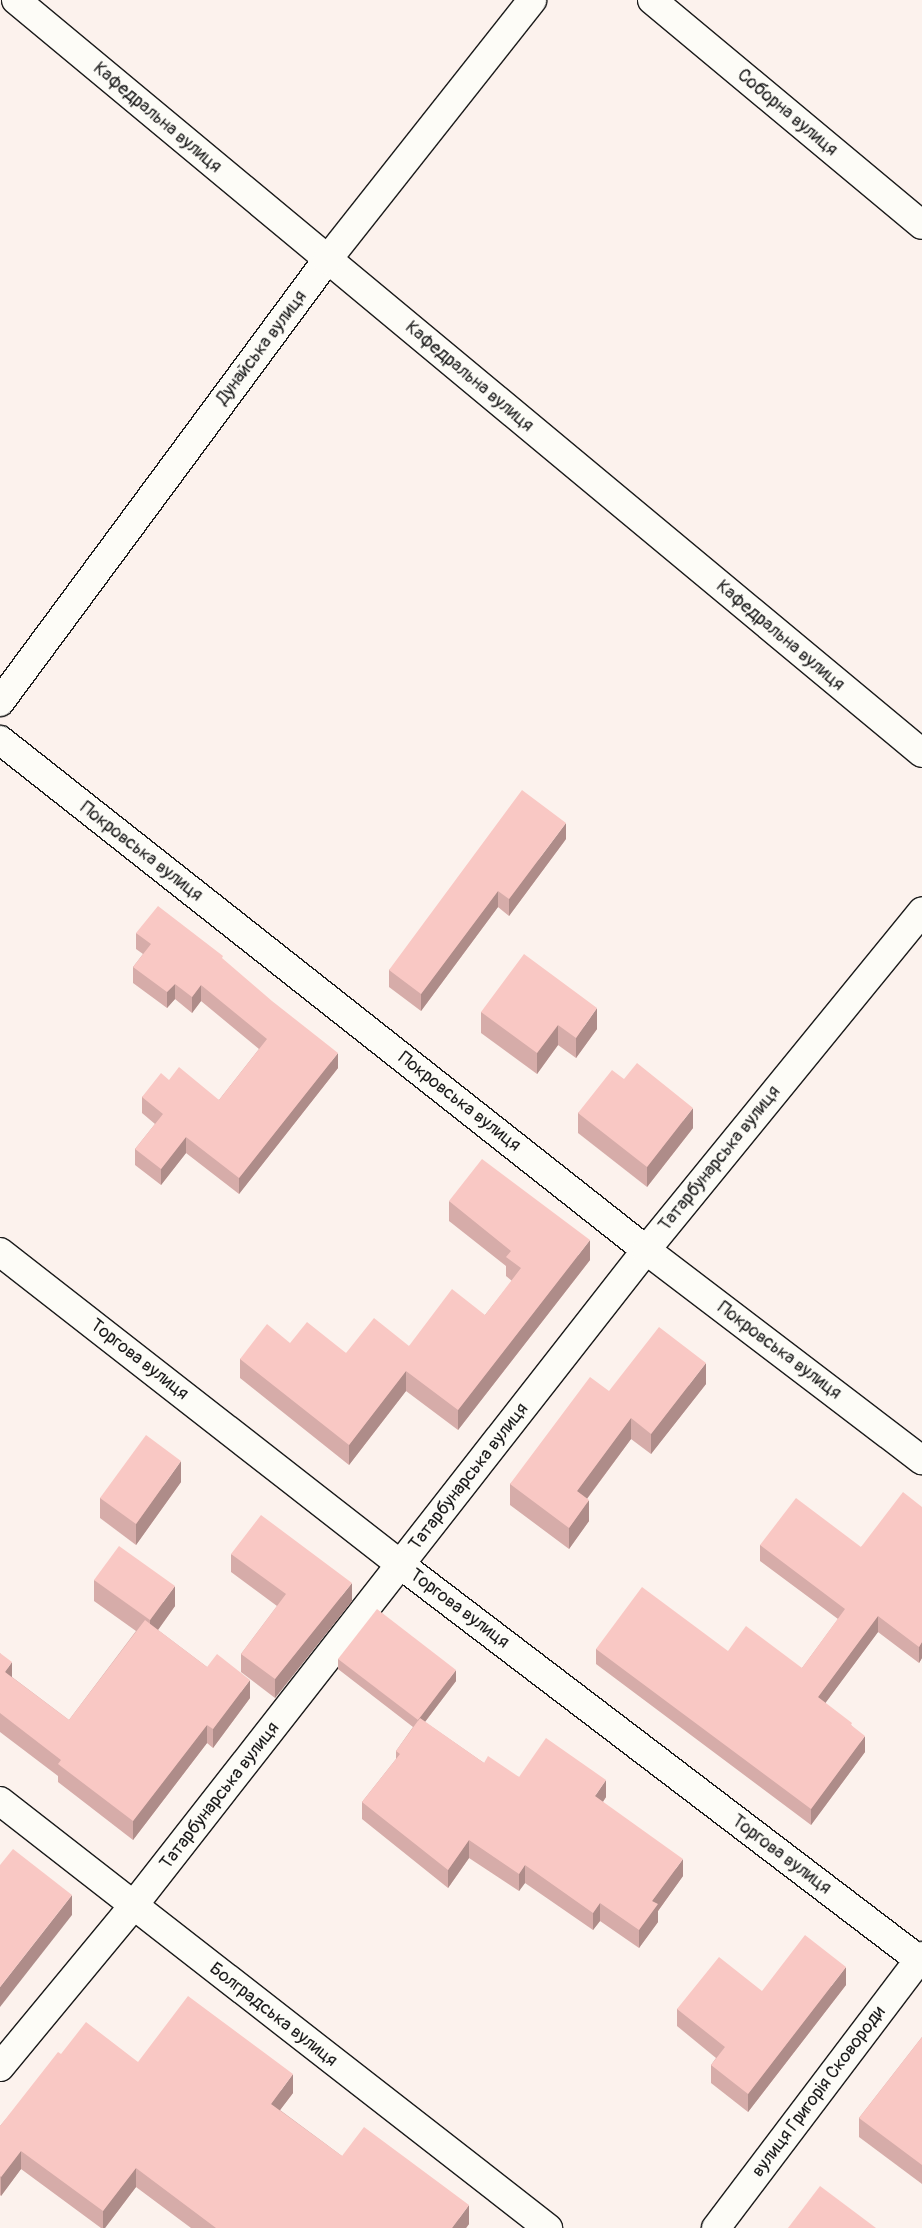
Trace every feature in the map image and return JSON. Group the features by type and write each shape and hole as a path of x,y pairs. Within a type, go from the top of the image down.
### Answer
{"street":[{"name":"Кафедральна вулиця","path":"16,0 922,753"},
{"name":"Дунайська вулиця","path":"0,702 327,260 532,0"},
{"name":"Соборна вулиця","path":"652,0 922,226"},
{"name":"Покровська вулиця","path":"0,740 646,1250 922,1460"},
{"name":"Татарбунарська вулиця","path":"0,2067 133,1906 646,1250 922,911"},
{"name":"Торгова вулиця","path":"0,1252 401,1565 921,1959"},
{"name":"Болградська вулиця","path":"0,1801 548,2228"},
{"name":"вулиця Григорія Сковороди","path":"716,2228 921,1959"}],"building":[{"path":"522,790 566,823 509,899 498,891 421,994 389,970"},
{"path":"158,906 223,956 222,958 272,1001 338,1053 239,1178 186,1137 161,1169 135,1149 163,1114 142,1097 161,1073 169,1080 179,1067 219,1100 267,1039 201,985 192,997 175,984 167,992 133,967 151,944 136,933"},
{"path":"524,954 597,1008 576,1038 558,1025 537,1053 481,1012"},
{"path":"637,1063 693,1108 647,1167 578,1113 612,1070 624,1079"},
{"path":"482,1159 590,1240 458,1410 406,1371 349,1445 240,1359 267,1324 290,1343 307,1322 346,1353 374,1318 409,1346 452,1289 485,1315 521,1268 506,1257 511,1251 449,1201"},
{"path":"659,1327 706,1363 651,1434 631,1418 577,1491 589,1500 569,1528 510,1484 590,1377 609,1391"},
{"path":"146,1435 181,1461 136,1524 100,1498"},
{"path":"903,1492 922,1507 922,1642 919,1647 878,1616 818,1697 852,1723 851,1725 865,1736 811,1809 596,1649 642,1587 728,1651 746,1626 802,1668 845,1609 760,1545 796,1498 861,1547"},
{"path":"261,1515 352,1583 275,1679 241,1654 286,1594 231,1554"},
{"path":"119,1546 175,1586 150,1620 94,1580"},
{"path":"377,1609 456,1670 418,1720 338,1659"},
{"path":"145,1620 207,1667 217,1654 250,1680 213,1729 207,1725 133,1821 58,1764 61,1760 0,1713 0,1653 12,1662 5,1672 69,1720"},
{"path":"420,1718 484,1763 488,1756 519,1777 546,1738 606,1780 595,1796 683,1859 652,1901 658,1904 639,1930 600,1903 593,1913 525,1865 519,1874 469,1840 448,1870 362,1802 400,1754 396,1751"},
{"path":"13,1849 72,1895 0,1987 0,1865"},
{"path":"805,1935 846,1967 748,2094 711,2065 725,2047 677,2009 719,1957 762,1991"},
{"path":"188,1996 293,2074 271,2104 342,2156 364,2127 469,2205 452,2228 216,2228 136,2168 103,2211 21,2151 0,2176 0,2126 58,2052 61,2054 86,2022 138,2062"},
{"path":"922,2037 922,2165 859,2118"},
{"path":"820,2186 876,2228 788,2228"}]}
